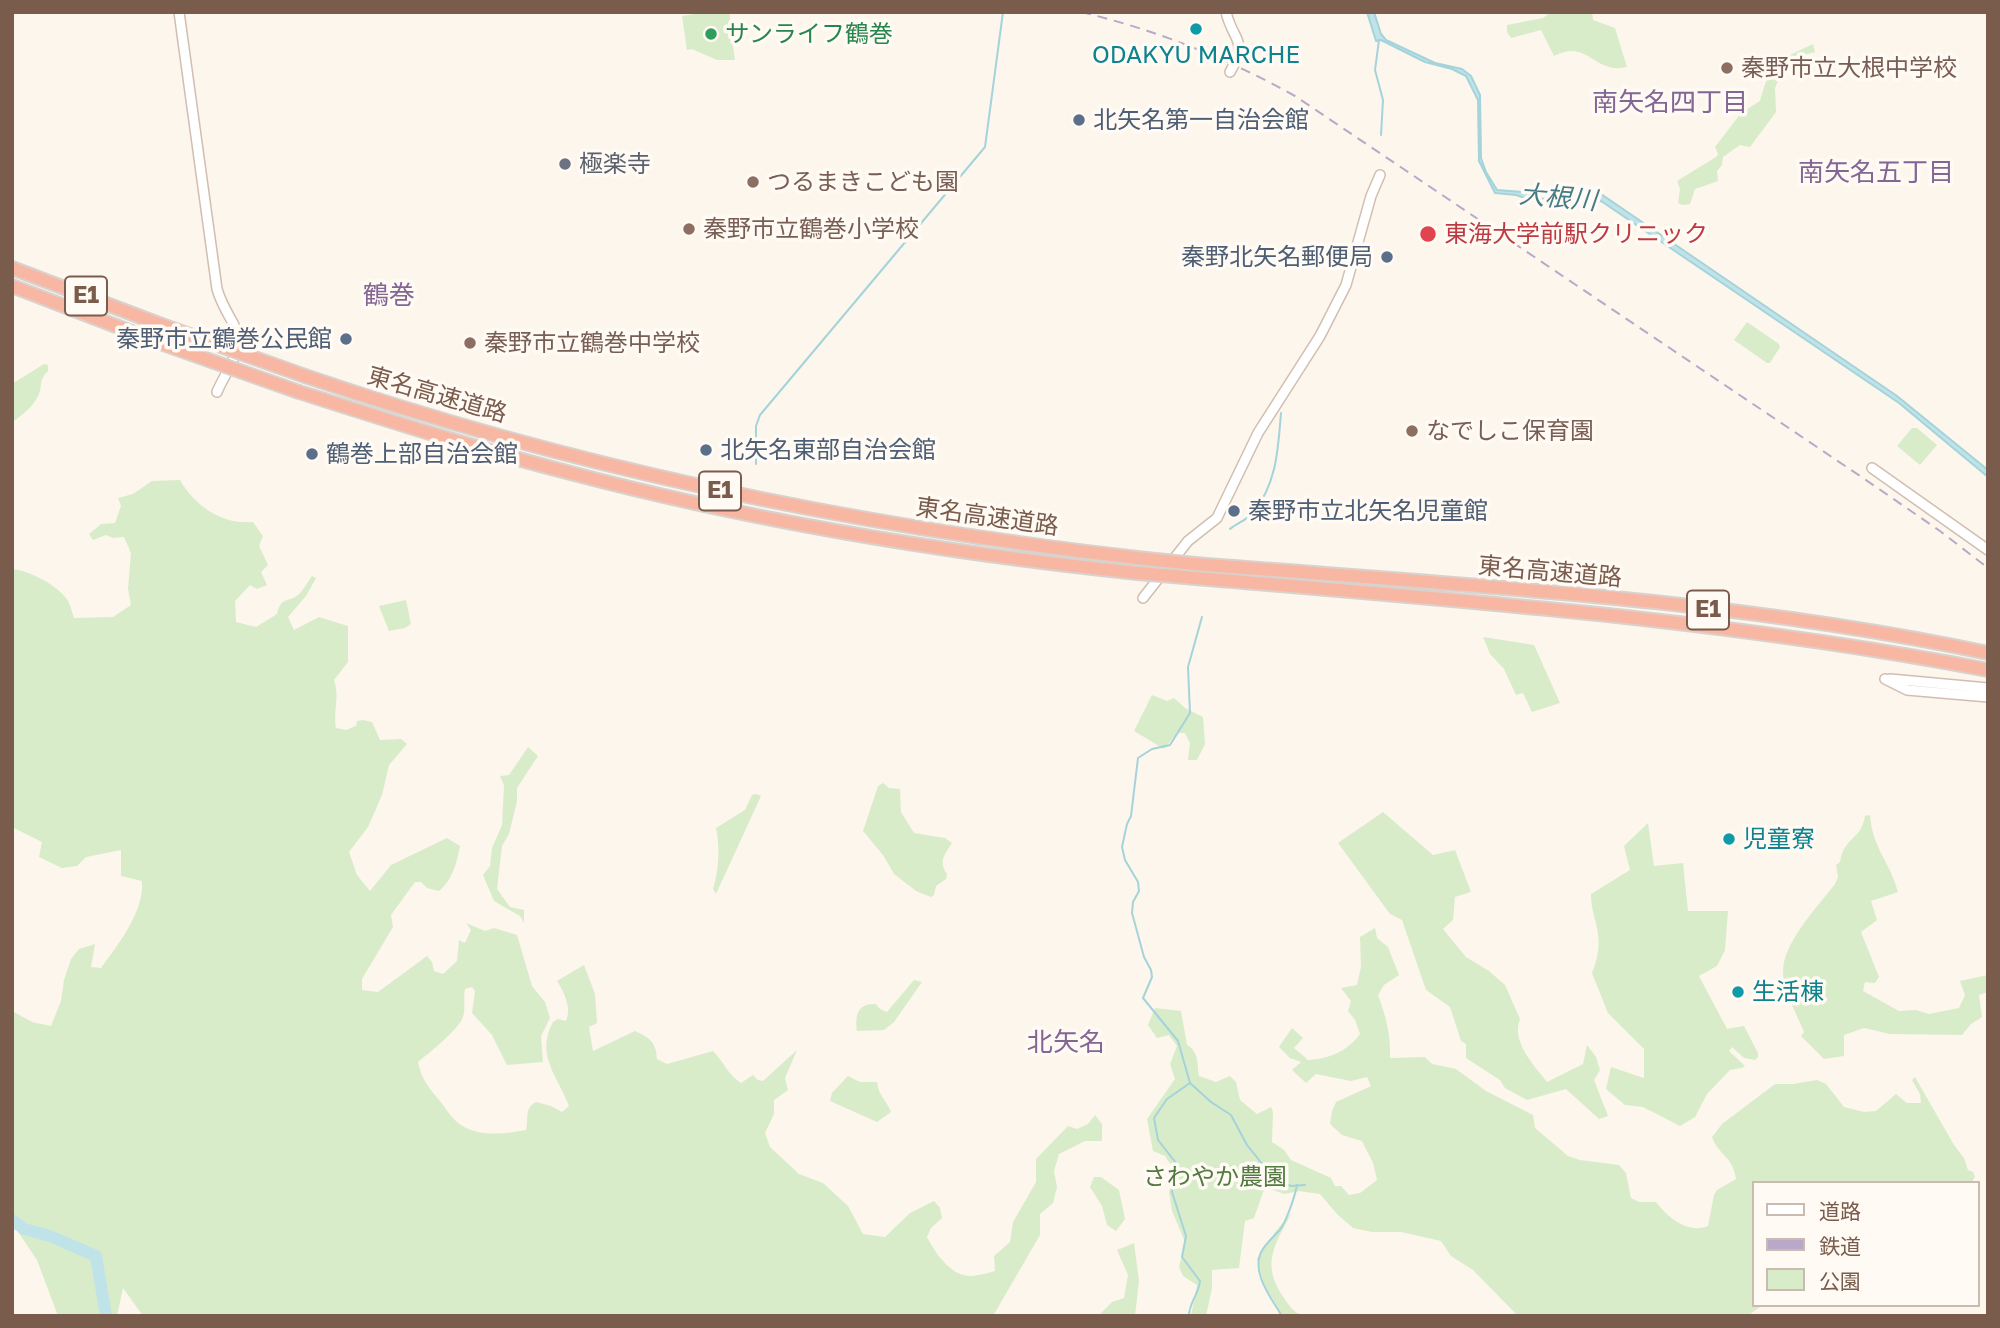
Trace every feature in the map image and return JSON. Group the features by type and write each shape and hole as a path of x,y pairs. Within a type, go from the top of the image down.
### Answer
{"highway":[{"name":"東名高速道路","path":"12,268 305,376 461,425 685,483 833,514 964,536 1146,559 1610,598 1762,616 1988,653"},
{"name":"東名高速道路","path":"12,286 299,392 517,458 670,497 879,537 1031,561 1138,573 1433,598 1757,632 1988,670"}],"street":[{"path":"179,12 217,289 239,338 238,349 217,392"},
{"path":"1226,12 1240,49 1230,72"},
{"path":"1143,597 1188,541 1217,518 1258,433 1320,336 1346,285 1371,196 1380,175"},
{"path":"1872,468 1988,550"},
{"path":"1988,688 1885,679 1907,690 1988,697"}],"green space":[{"path":"730,12 735,60 717,60 692,49 687,50 682,16"},
{"path":"1551,12 1592,12 1593,20 1615,28 1627,67 1606,66 1575,51 1554,56 1541,30 1511,38 1507,32 1507,25 1543,18"},
{"path":"1813,44 1815,52 1795,57 1783,69 1775,88 1776,112 1750,147 1740,145 1723,157 1722,165 1717,171 1718,181 1695,189 1690,204 1678,203 1680,189 1677,181 1716,157 1718,154 1715,147 1741,113 1760,101 1768,78 1777,64"},
{"path":"1747,322 1779,344 1780,347 1770,363 1734,340"},
{"path":"44,364 48,365 48,371 37,398 29,409 12,423 12,381 15,382"},
{"path":"1912,428 1917,428 1937,445 1920,465 1897,446"},
{"path":"180,480 193,498 210,512 231,520 253,522 263,536 259,546 268,565 261,572 267,585 257,589 250,585 235,601 236,622 256,627 277,614 283,602 298,595 312,576 316,578 306,596 288,617 294,630 319,617 348,626 348,662 334,680 336,728 346,730 356,726 357,721 372,722 380,740 401,739 407,744 389,765 382,795 368,827 349,852 357,875 370,891 391,865 447,838 460,846 453,871 444,887 439,891 427,888 421,882 415,882 391,915 393,927 362,979 362,990 378,992 427,956 434,971 443,974 457,961 459,940 465,943 471,930 466,923 485,931 494,928 517,935 532,986 545,1002 550,1018 541,1036 543,1062 507,1065 492,1035 472,1013 475,991 472,987 465,989 461,1022 418,1062 426,1082 454,1120 472,1131 509,1133 526,1130 528,1110 536,1102 562,1112 569,1106 550,1066 546,1045 553,1022 558,1019 566,1021 568,1016 566,1000 557,981 584,965 595,994 597,1023 589,1027 593,1051 635,1031 651,1041 657,1059 667,1064 713,1051 741,1083 753,1075 763,1081 797,1050 785,1078 788,1090 774,1100 774,1114 765,1133 770,1147 799,1174 823,1183 848,1206 863,1234 885,1237 910,1213 934,1201 940,1208 942,1218 931,1228 927,1237 951,1269 965,1276 973,1276 995,1271 994,1256 1010,1242 1013,1222 1036,1182 1036,1159 1068,1126 1077,1129 1088,1124 1095,1115 1102,1124 1102,1141 1085,1141 1059,1154 1054,1171 1057,1187 1053,1203 1040,1214 1040,1235 993,1316 143,1316 123,1288 117,1316 58,1316 37,1260 12,1223 12,1011 32,1022 51,1026 61,1001 71,959 79,949 95,944 91,967 101,968 135,915 142,892 142,881 121,876 121,850 86,857 77,866 62,868 39,857 42,842 12,827 12,569 51,584 69,603 74,618 113,617 131,605 128,589 131,553 124,537 113,538 106,535 93,540 89,534 101,524 115,523 121,506 118,498 133,494 152,481"},
{"path":"406,600 411,624 389,631 379,606"},
{"path":"1483,637 1534,645 1560,703 1532,712 1523,693 1516,695 1504,669 1490,654"},
{"path":"1152,695 1167,701 1174,698 1185,708 1203,717 1205,744 1197,760 1188,760 1190,743 1185,733 1177,733 1164,749 1134,731"},
{"path":"528,747 538,756 517,788 517,801 509,834 502,846 497,889 510,907 524,910 524,923 520,916 494,901 483,875 490,866 492,848 502,825 504,785 500,776 509,775"},
{"path":"883,783 889,788 900,789 901,812 914,833 945,838 952,843 943,861 946,879 936,886 931,897 916,891 894,874 883,855 863,831 878,786"},
{"path":"752,795 761,796 716,894 713,889 718,858 716,828 745,810"},
{"path":"1383,812 1433,855 1455,850 1471,892 1455,897 1453,920 1443,929 1466,957 1505,985 1520,1019 1518,1028 1521,1045 1547,1082 1583,1064 1587,1045 1596,1057 1600,1070 1594,1080 1608,1116 1599,1119 1566,1089 1527,1100 1505,1088 1500,1080 1466,1058 1466,1044 1461,1041 1450,1007 1426,990 1402,920 1390,914 1338,843"},
{"path":"1870,815 1874,836 1898,892 1871,901 1877,920 1861,932 1879,977 1875,983 1865,982 1863,991 1899,1011 1916,1010 1929,1014 1959,1008 1965,995 1960,981 1988,975 1988,992 1979,995 1982,1017 1971,1024 1962,1035 1890,1034 1864,1028 1844,1035 1844,1056 1824,1059 1801,1036 1804,1032 1785,986 1785,960 1795,937 1835,884 1838,877 1836,865 1840,862 1845,847 1860,830 1865,816"},
{"path":"1648,823 1654,866 1683,863 1688,911 1728,911 1725,950 1717,966 1699,976 1727,1029 1744,1026 1758,1053 1755,1060 1744,1058 1732,1047 1729,1051 1745,1066 1730,1070 1707,1094 1695,1117 1680,1126 1643,1107 1625,1105 1606,1089 1611,1067 1644,1078 1644,1049 1608,1013 1592,973 1599,944 1591,894 1630,870 1624,846"},
{"name":"さわやか農園","path":"1375,928 1377,938 1388,947 1399,975 1384,985 1378,995 1387,1026 1390,1058 1425,1057 1432,1064 1456,1069 1486,1091 1533,1115 1535,1128 1568,1156 1619,1165 1626,1173 1631,1198 1639,1202 1656,1202 1672,1219 1686,1226 1708,1226 1714,1195 1717,1190 1736,1179 1732,1165 1712,1137 1722,1124 1775,1084 1817,1080 1826,1084 1844,1107 1864,1112 1876,1111 1896,1094 1907,1103 1921,1103 1920,1094 1912,1080 1915,1077 1964,1158 1968,1170 1973,1172 1975,1177 1972,1181 1752,1181 1752,1307 1760,1307 1747,1316 1518,1316 1473,1270 1451,1256 1441,1241 1401,1232 1372,1232 1353,1228 1320,1194 1299,1191 1284,1194 1265,1187 1254,1218 1245,1221 1239,1268 1212,1270 1212,1288 1206,1316 1191,1316 1197,1285 1183,1276 1179,1267 1185,1242 1172,1211 1169,1192 1174,1170 1165,1156 1153,1151 1147,1119 1175,1079 1170,1064 1177,1046 1169,1035 1157,1038 1148,1025 1155,1008 1181,1011 1187,1045 1196,1054 1199,1076 1216,1082 1230,1076 1236,1082 1240,1100 1257,1114 1271,1107 1272,1142 1284,1150 1291,1160 1331,1178 1335,1186 1341,1186 1349,1195 1360,1193 1377,1180 1373,1163 1362,1141 1342,1135 1330,1124 1336,1102 1371,1086 1367,1077 1351,1081 1316,1074 1306,1083 1292,1070 1301,1062 1290,1058 1279,1047 1292,1028 1303,1038 1294,1048 1308,1060 1316,1059 1331,1056 1344,1049 1360,1034 1348,1011 1351,1001 1341,988 1357,985 1361,967 1360,937"},
{"path":"914,980 922,982 894,1022 884,1030 857,1031 856,1020 861,1008 876,1004 887,1012"},
{"path":"848,1076 860,1082 877,1082 891,1112 877,1122 830,1101 832,1093"},
{"path":"1094,1177 1101,1177 1119,1190 1125,1219 1116,1231 1107,1225 1102,1206 1090,1187"},
{"path":"1292,1212 1276,1244 1273,1274 1277,1286 1292,1309 1304,1316 1279,1316 1277,1306 1265,1287 1257,1259"},
{"path":"1134,1243 1139,1281 1135,1316 1098,1316 1112,1302 1124,1298 1128,1275 1117,1250"}],"water":[{"name":"大根川","path":"1367,12 1374,12 1381,34 1386,40 1435,63 1462,69 1471,76 1480,95 1481,158 1497,190 1523,192 1535,198 1546,199 1601,194 1897,396 1988,470 1988,477 1899,403 1601,201 1540,203 1516,195 1495,193 1479,161 1478,100 1466,76 1452,69 1425,62 1381,40 1376,41"}],"waterway":[{"path":"756,464 756,426 760,415 985,147 1003,12"},
{"path":"1379,40 1375,70 1383,100 1381,135"},
{"path":"1230,529 1253,513 1267,490 1275,465 1281,413"},
{"path":"1189,1316 1200,1281 1182,1257 1186,1236 1172,1192 1176,1163 1158,1140 1154,1118 1167,1099 1190,1083 1178,1041 1143,998 1152,977 1132,913 1133,902 1139,891 1138,882 1125,860 1122,847 1131,816 1138,758 1152,749 1170,745 1190,713 1188,667 1202,617"},
{"path":"1190,1083 1231,1115 1247,1145 1275,1180 1291,1186 1305,1185"},
{"path":"1282,1316 1265,1288 1258,1263 1261,1252 1284,1222 1297,1185"},
{"path":"12,1220 24,1229 50,1236 96,1256 106,1316"}],"railway":[{"path":"1081,12 1137,27 1191,46 1295,96 1863,478 1988,568"}],"place":[{"name":"ODAKYU MARCHE","path":"1196,29"},
{"name":"サンライフ鶴巻","path":"711,34"},
{"name":"秦野市立大根中学校","path":"1727,68"},
{"name":"北矢名第一自治会館","path":"1079,120"},
{"name":"極楽寺","path":"565,164"},
{"name":"つるまきこども園","path":"753,182"},
{"name":"秦野市立鶴巻小学校","path":"689,229"},
{"name":"東海大学前駅クリニック","path":"1428,234"},
{"name":"秦野北矢名郵便局","path":"1387,257"},
{"name":"秦野市立鶴巻公民館","path":"346,339"},
{"name":"秦野市立鶴巻中学校","path":"470,343"},
{"name":"なでしこ保育園","path":"1412,431"},
{"name":"北矢名東部自治会館","path":"706,450"},
{"name":"鶴巻上部自治会館","path":"312,454"},
{"name":"秦野市立北矢名児童館","path":"1234,511"},
{"name":"児童寮","path":"1729,839"},
{"name":"生活棟","path":"1738,992"}],"district":[{"name":"南矢名四丁目","path":"1670,103"},
{"name":"南矢名五丁目","path":"1876,173"},
{"name":"鶴巻","path":"389,296"},
{"name":"北矢名","path":"1066,1043"}]}
